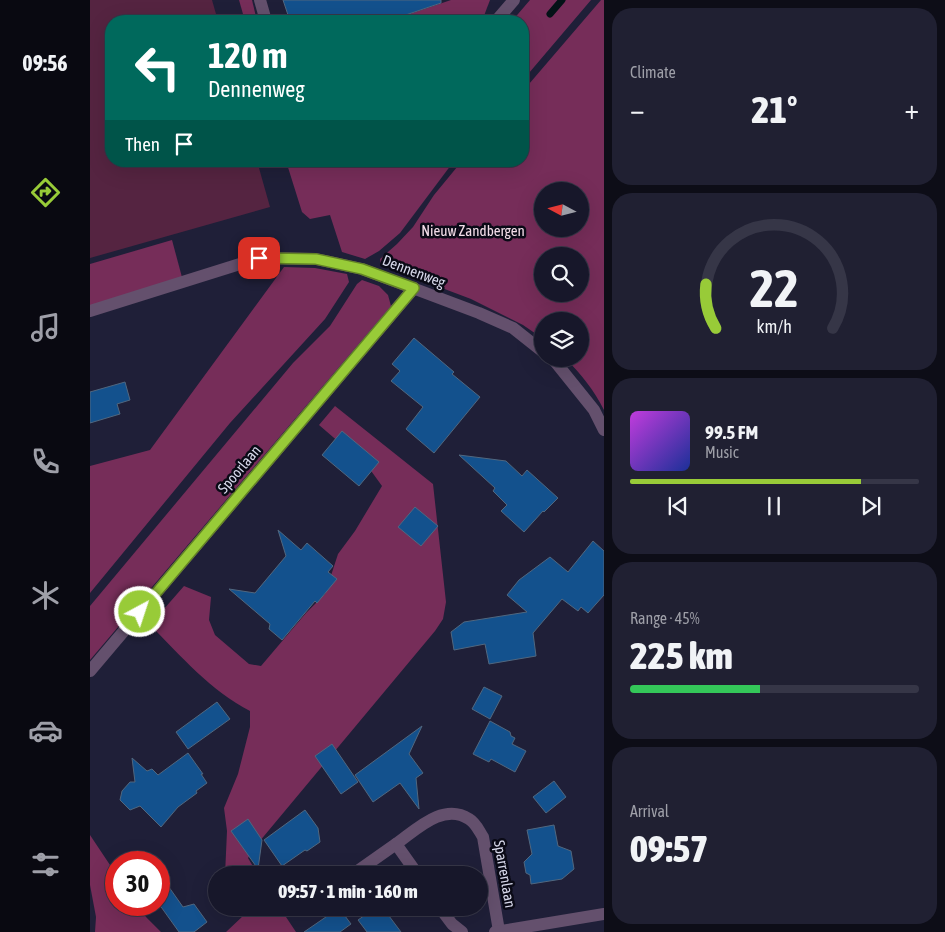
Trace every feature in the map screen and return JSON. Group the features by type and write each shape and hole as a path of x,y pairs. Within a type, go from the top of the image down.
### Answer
{"street":[{"path":"260,0 264,15"},
{"path":"501,15 514,0"},
{"name":"Dennenweg","path":"90,311 259,258 316,259 362,269 479,313 512,328 534,345"},
{"name":"Spoorlaan","path":"90,671 414,288"},
{"path":"559,367 594,410 604,430"},
{"name":"Sparrenlaan","path":"365,866 432,818 450,814 460,815 469,819 476,825 483,837 499,932"},
{"path":"396,844 412,866"},
{"name":"Sparrenlaan","path":"495,932 604,914"},
{"path":"446,916 462,932"}],"shaded area":[{"path":"90,0 212,0 216,15 105,15 105,167 259,167 270,207 90,258"}],"green space":[{"path":"239,0 252,0 256,15 243,15"},
{"path":"451,0 490,0 484,15 407,15"},
{"path":"530,0 591,0 529,73 529,15 517,15"},
{"name":"Nieuw Zandbergen","path":"601,0 604,0 604,410 587,383 574,367 589,367 589,312 534,312 534,333 471,299 381,265 380,259 413,227 434,195 457,167 529,167 529,84"},
{"path":"288,167 450,167 400,233 379,251 365,259 342,252 330,215 310,219 302,212"},
{"path":"172,240 183,281 90,308 90,264"},
{"path":"284,267 315,268 347,274 349,282 325,319 230,423 90,593 90,466 150,450"},
{"path":"362,280 379,286 388,295 391,306 90,660 90,606 293,363 330,326 357,284"},
{"path":"335,406 433,484 446,602 443,619 254,848 248,858 253,866 225,866 227,831 224,808 238,774 250,727 250,711 209,683 150,625 184,586 211,597 209,620 215,635 249,664 261,666 306,613 325,594 338,554 355,531 382,486 369,468 319,425"},
{"path":"90,835 105,858 105,916 145,916 161,932 95,932 96,917 90,885"},
{"path":"243,916 285,916 296,932 226,932"}],"building":[{"path":"283,0 441,0 441,3 406,15 288,15"},
{"path":"414,338 454,372 452,374 480,397 434,453 406,429 423,407 391,381 400,371 392,364"},
{"path":"125,382 130,400 117,404 120,414 90,423 90,392"},
{"path":"342,431 379,462 359,486 322,455"},
{"path":"459,455 506,461 522,476 527,470 558,498 524,532 501,511 507,505 493,491 495,488"},
{"path":"415,507 438,526 421,546 398,527"},
{"path":"278,530 301,550 307,543 333,566 328,572 337,579 317,603 315,601 282,640 269,629 270,624 229,589 255,593 286,556"},
{"path":"593,541 604,551 604,595 588,613 581,607 578,611 562,599 533,633 536,656 489,664 485,644 454,650 451,632 464,622 527,612 507,595 519,580 550,557 568,572"},
{"path":"484,687 502,696 490,719 472,709"},
{"path":"217,702 230,719 188,749 176,732"},
{"path":"490,721 510,732 511,736 515,738 512,744 526,751 515,772 491,759 489,762 473,754"},
{"path":"422,726 409,754 423,773 416,778 419,809 400,783 373,802 355,775"},
{"path":"332,744 358,782 341,794 315,756"},
{"path":"188,753 207,783 178,807 161,827 140,806 130,810 120,800 122,791 130,782 135,782 132,758 147,771 152,769 158,775"},
{"path":"554,781 566,797 546,813 533,797"},
{"path":"305,810 318,828 320,842 282,866 264,840"},
{"path":"248,819 262,840 258,866 256,866 231,831"},
{"path":"554,825 558,846 571,851 574,869 562,879 531,884 530,875 526,873 524,862 532,854 527,830"},
{"path":"170,889 183,907 194,904 207,922 194,932 179,932 168,916 170,916"},
{"path":"327,916 345,916 351,924 340,932 304,932"},
{"path":"364,916 389,916 401,932 367,932 358,920"}],"waterway":[{"path":"550,14 562,0"}],"route":[{"path":"140,612 414,288 362,269 316,259 259,258"}]}
